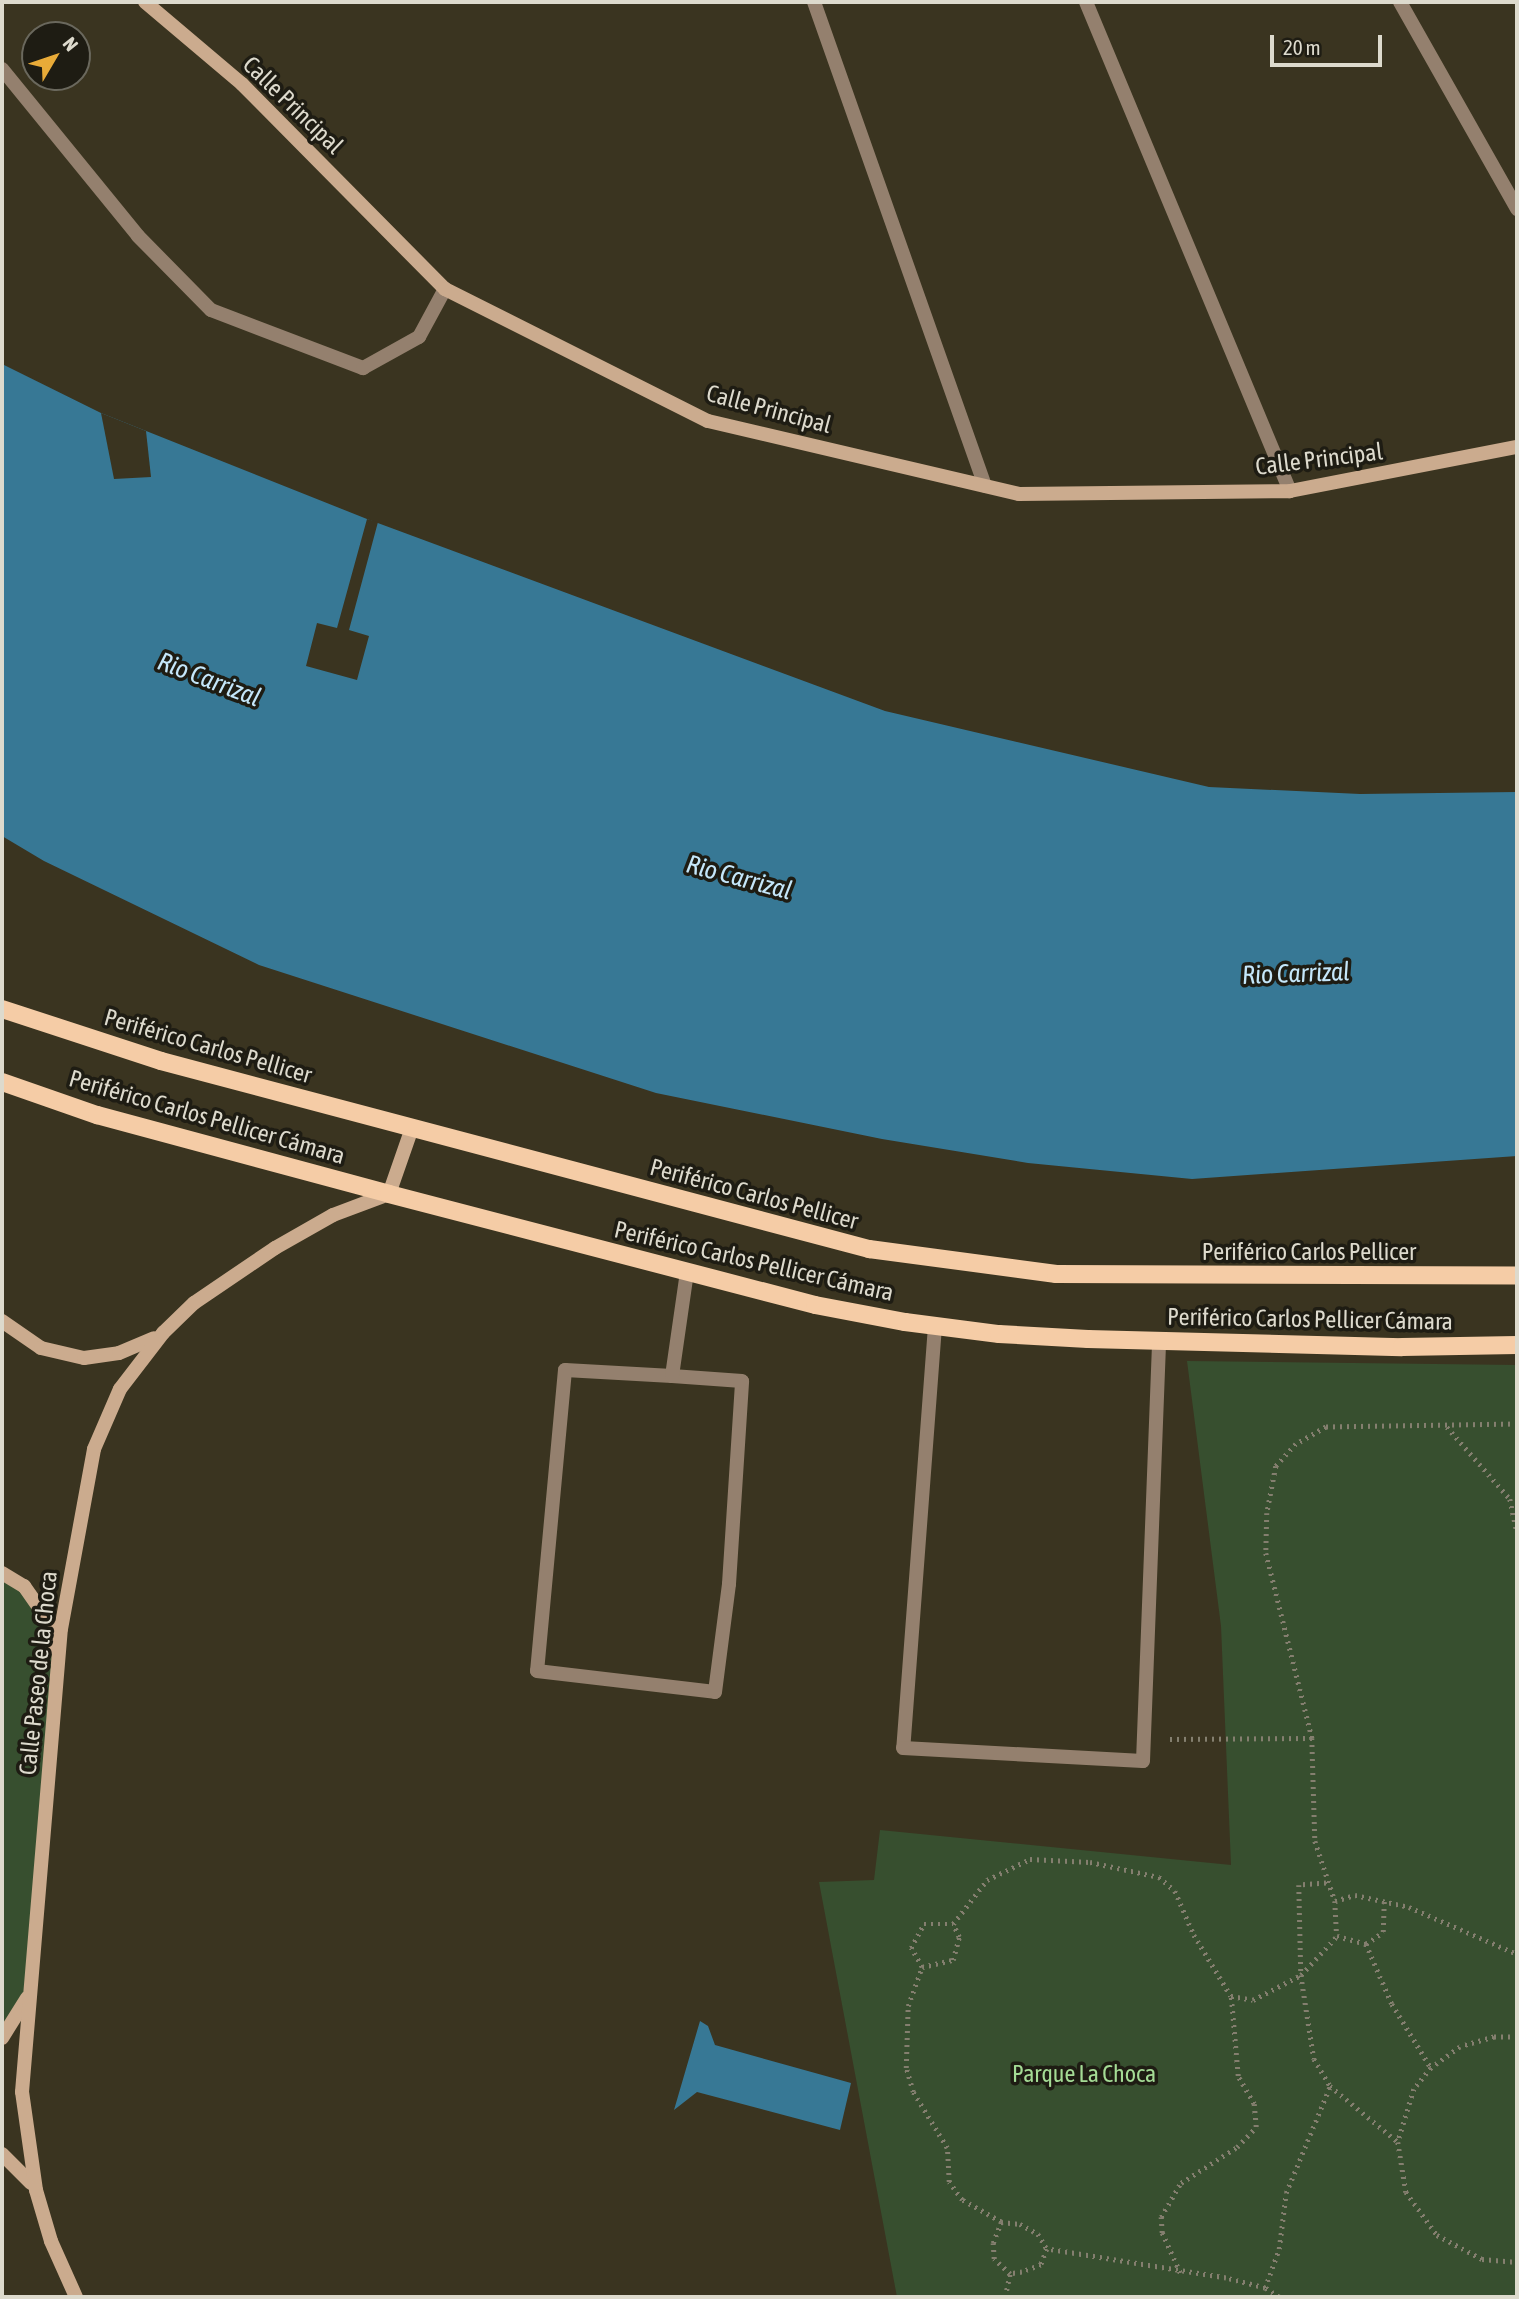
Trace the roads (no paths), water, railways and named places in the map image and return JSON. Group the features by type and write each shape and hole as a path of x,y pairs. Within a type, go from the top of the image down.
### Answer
{"main road":[{"name":"Periférico Carlos Pellicer","path":"2,1009 161,1061 869,1249 960,1264 1145,1277 1517,1276"},
{"name":"Periférico Carlos Pellicer Cámara","path":"2,1082 97,1115 388,1194 816,1305 935,1326 999,1334 1159,1341 1402,1348 1517,1345"}],"street":[{"name":"Calle Principal","path":"145,2 242,84 445,289 708,421 1019,494 1290,491 1517,447"},
{"path":"814,2 985,486"},
{"path":"1086,2 1290,491"},
{"path":"1400,2 1517,209"},
{"path":"2,69 138,236 211,310 363,369 419,337 445,289"},
{"path":"388,1194 412,1128"},
{"name":"Calle Paseo de la Choca","path":"76,2297 51,2241 36,2190 22,2092 58,1666 65,1604 94,1448 120,1389 163,1333 204,1295 275,1248 333,1215 388,1194"},
{"path":"671,1376 687,1272"},
{"path":"2,1321 41,1348 84,1358 119,1353 163,1333"},
{"path":"935,1326 903,1748 1143,1761 1159,1341"},
{"path":"565,1370 671,1376 742,1381 729,1584 715,1692 537,1671 565,1370"},
{"path":"2,1573 24,1586 40,1609 52,1629 58,1666"},
{"path":"2,2038 21,2012 32,1987"},
{"path":"2,2154 23,2171 36,2190"}],"water":[{"name":"Rio Carrizal","path":"2,364 101,413 367,519 885,711 1209,787 1360,794 1517,792 1517,1156 1192,1179 1028,1163 882,1139 656,1093 259,965 44,861 2,836"},
{"path":"700,2021 708,2026 715,2045 851,2083 840,2130 697,2092 674,2110"}],"park label":[{"name":"Parque La Choca","path":"1084,2074"}]}
